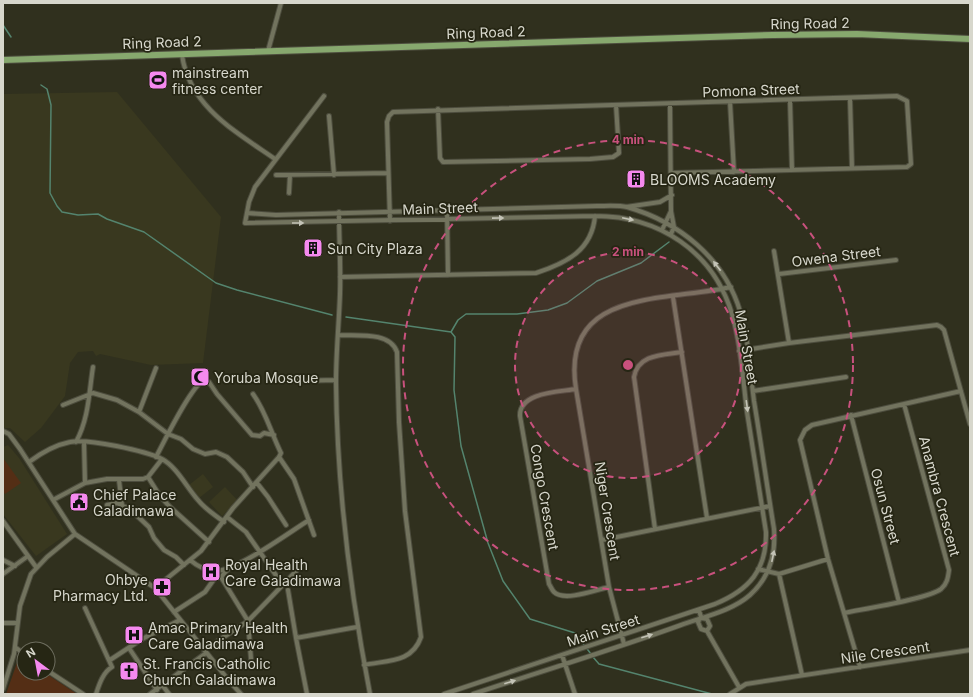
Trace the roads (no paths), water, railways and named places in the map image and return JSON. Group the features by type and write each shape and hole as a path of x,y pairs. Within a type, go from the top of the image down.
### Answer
{"main road":[{"name":"Ring Road 2","path":"3,60 182,55 214,52 787,35 857,34 970,39"}],"street":[{"path":"268,51 281,3"},
{"path":"182,55 189,81 204,104 223,122 274,159"},
{"path":"248,213 249,202 255,187 274,159 324,96"},
{"name":"Pomona Street","path":"390,221 387,122 390,114 393,112 438,109 670,104 897,96 905,99 911,164 903,168 672,173"},
{"path":"850,98 852,168"},
{"path":"790,100 792,170"},
{"path":"730,102 734,172"},
{"path":"670,104 672,173 671,211 674,227 672,234"},
{"path":"438,109 440,158 443,162 519,162 590,159 615,156 619,153 616,105"},
{"path":"329,116 334,174"},
{"path":"276,175 388,174"},
{"path":"289,192 290,175"},
{"path":"626,207 660,202 672,195"},
{"name":"Main Street","path":"444,694 699,610 738,593 752,581 765,550 766,540 739,351 734,323 722,289 700,258 672,234 628,219 595,216 245,223 248,213 276,215 338,212 626,207 674,227 704,250 717,265 731,287 740,312 748,350 775,541 769,572 758,587 746,598 729,607 624,644 473,694"},
{"path":"447,210 448,275"},
{"path":"662,230 664,222 671,211"},
{"path":"338,212 340,276 336,380 340,482 347,561 357,627 370,694"},
{"path":"312,213 312,222"},
{"path":"276,215 276,223"},
{"path":"340,276 536,273 571,257 583,248 590,237 595,216"},
{"path":"774,251 779,274 789,343"},
{"name":"Owena Street","path":"779,274 896,260"},
{"name":"Niger Crescent","path":"624,644 609,587 573,373 575,353 583,335 595,320 608,310 628,303 731,287"},
{"path":"673,297 707,518"},
{"path":"739,351 789,343 937,325 944,330 970,424"},
{"path":"338,335 382,338 391,342 397,352 403,498 421,637 418,647 404,657 364,664"},
{"path":"656,529 634,377 639,364 646,358 682,352"},
{"path":"76,442 86,416 93,367"},
{"path":"139,412 156,368"},
{"path":"753,391 846,377"},
{"path":"156,458 168,434 199,384 206,380 252,435 260,436 264,433 274,435"},
{"path":"295,381 336,380"},
{"name":"Congo Crescent","path":"576,389 529,399 521,406 520,416 549,584 555,593 564,596 572,596 609,587"},
{"path":"860,667 828,559 800,440 805,430 812,425 850,415 961,391"},
{"path":"63,405 89,393 108,397 139,412 168,434 181,439 192,449 205,454 216,452 227,457 243,472 254,487"},
{"path":"155,588 190,560 209,542 227,517 279,457 281,453 274,435 262,406 253,394"},
{"name":"Anambra Crescent","path":"844,613 899,602 937,591 948,579 949,570 904,404"},
{"name":"Osun Street","path":"850,415 899,602"},
{"path":"3,431 8,434 29,462 75,534 155,588 205,652 241,694"},
{"path":"29,462 48,450 62,444 76,442 116,446 162,459 174,470 198,500 224,522"},
{"path":"84,442 85,483"},
{"path":"279,457 294,479 303,509 309,520 314,535"},
{"path":"53,500 85,483 107,479 143,479 148,477 162,459"},
{"path":"148,477 169,506 209,542"},
{"path":"119,480 122,505"},
{"path":"257,483 268,496 286,525"},
{"path":"107,505 115,503 131,510 151,529 156,543 184,565"},
{"path":"602,540 770,506"},
{"path":"227,517 246,532 260,550 282,584"},
{"path":"190,560 204,568 217,571 230,567 309,520"},
{"path":"3,521 36,567"},
{"path":"3,690 15,648 20,606 31,574 36,567 75,534"},
{"path":"3,574 28,556"},
{"path":"758,569 780,574 828,559"},
{"path":"3,560 15,566"},
{"path":"150,694 163,686 205,652 248,621 282,584 302,565"},
{"path":"174,612 205,592 230,567"},
{"path":"217,571 219,577 248,621 250,659"},
{"path":"780,574 802,675"},
{"path":"288,590 307,694"},
{"path":"85,608 112,667 108,669 96,694"},
{"path":"699,610 701,617 698,622 701,629 706,631 739,687 730,694"},
{"path":"110,660 142,639 180,620"},
{"path":"3,623 17,623"},
{"path":"296,638 357,627"},
{"path":"129,648 157,690"},
{"name":"Nile Crescent","path":"739,687 802,675 970,650"},
{"path":"562,655 575,694"},
{"path":"56,676 83,694"},
{"path":"163,686 169,694"}],"waterway":[{"path":"3,25 11,37"},
{"path":"41,85 47,89 51,105 50,193 62,212 78,215 98,214 107,219 144,232 216,283 332,315"},
{"path":"451,332 458,320 466,314 517,314 548,310 567,303 597,281 641,263 669,242"},
{"path":"346,317 451,332 455,337 454,390 461,446 488,543 503,581 530,619 575,633 591,654"},
{"path":"593,657 599,664 712,694"}],"place":[{"name":"mainstream fitness center","path":"158,80"},
{"name":"BLOOMS Academy","path":"636,179"},
{"name":"Sun City Plaza","path":"313,248"},
{"name":"Yoruba Mosque","path":"200,377"},
{"name":"Chief Palace Galadimawa","path":"79,502"},
{"name":"Royal Health Care Galadimawa","path":"211,572"},
{"name":"Ohbye Pharmacy Ltd.","path":"162,587"},
{"name":"Amac Primary Health Care Galadimawa","path":"134,635"},
{"name":"St. Francis Catholic Church Galadimawa","path":"129,671"}]}
